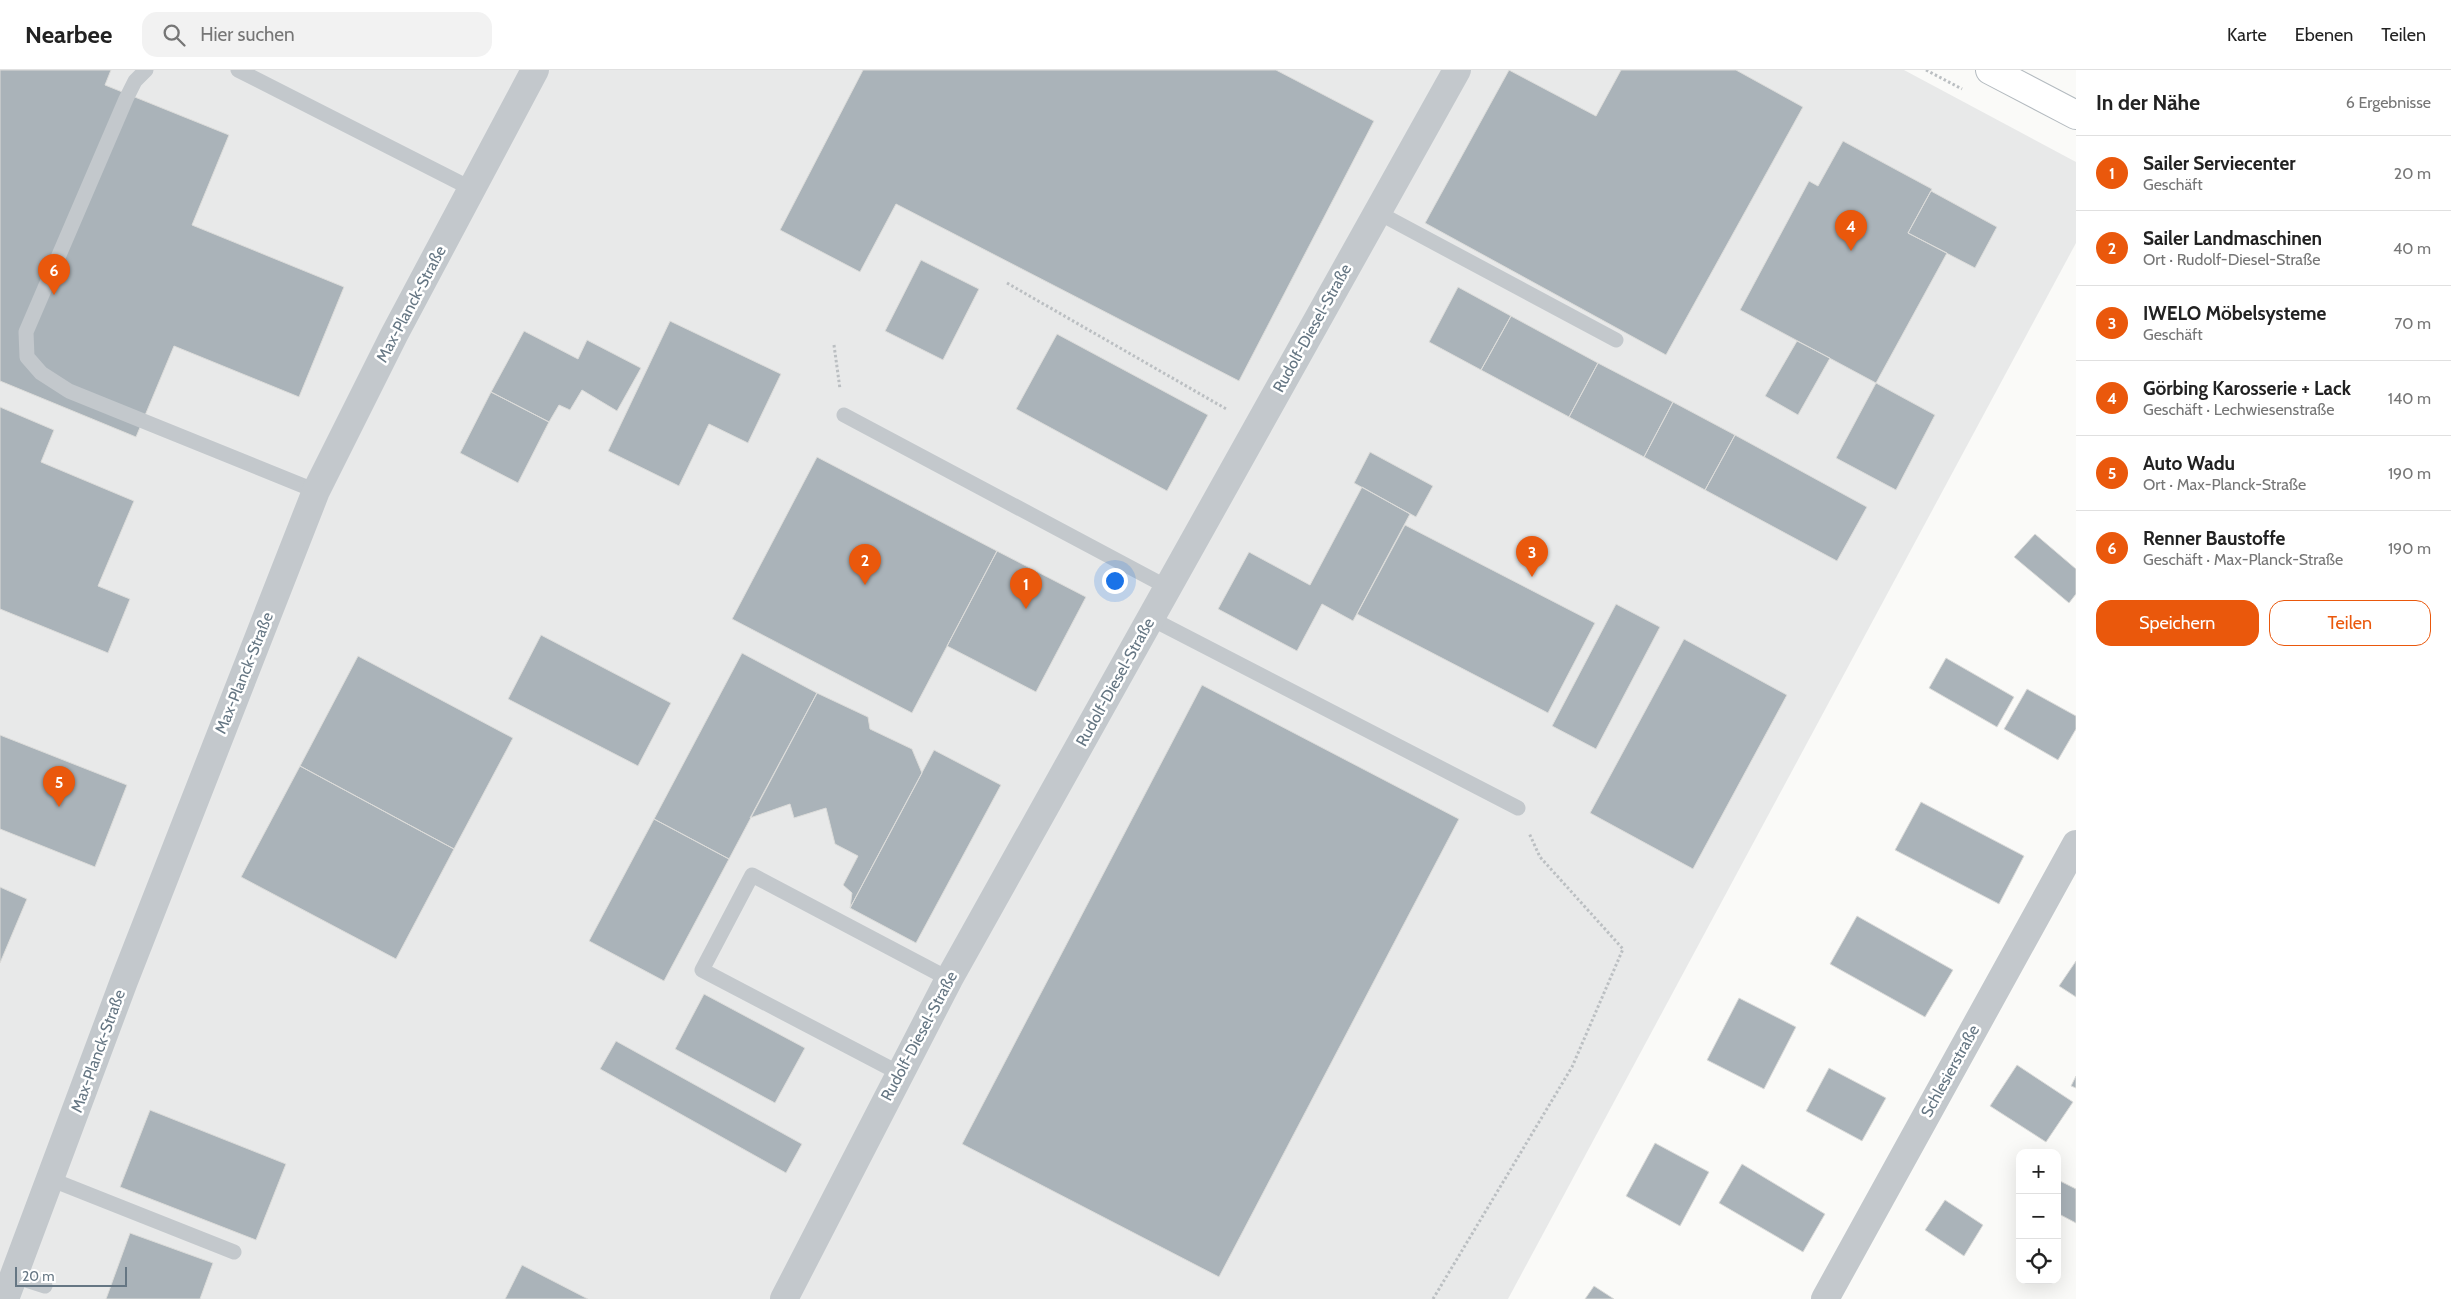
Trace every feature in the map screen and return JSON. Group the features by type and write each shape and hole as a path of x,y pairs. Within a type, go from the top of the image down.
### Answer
{"street":[{"name":"Max-Planck-Straße","path":"10,1287 124,981 316,491 394,335 535,70"},
{"name":"Rudolf-Diesel-Straße","path":"784,1299 949,979 1166,587 1457,70"},
{"path":"1990,70 2076,115"},
{"name":"Schlesierstraße","path":"1825,1299 2076,844"}],"lane":[{"path":"146,70 135,81 126,99 26,332 27,357 41,373 69,390 316,491"},
{"path":"238,70 472,189"},
{"path":"1377,212 1616,340"},
{"path":"844,415 1166,587"},
{"path":"1150,618 1518,808"},
{"path":"899,1073 702,970 752,875 949,979"},
{"path":"50,1179 234,1252"},
{"path":"10,1287 45,1286"}],"path":[{"path":"1007,283 1257,426"},
{"path":"834,345 844,415"},
{"path":"1432,1299 1572,1067 1623,949 1540,857 1518,808"}],"shaded area":[{"path":"0,70 1904,70 2076,162 2076,243 1508,1299 0,1299"}],"building":[{"path":"0,70 111,70 105,85 229,135 192,225 344,287 299,397 174,346 136,437 0,381"},
{"path":"863,70 1276,70 1374,121 1239,381 896,204 860,272 780,230"},
{"path":"1509,70 1596,116 1621,70 1736,70 1803,107 1666,355 1425,223"},
{"path":"1843,141 1932,189 1908,233 1947,253 1876,383 1740,310 1809,181 1818,186"},
{"path":"1931,191 1997,227 1975,268 1908,233"},
{"path":"921,260 979,289 943,360 885,331"},
{"path":"1458,287 1511,316 1481,370 1429,342"},
{"path":"1511,316 1598,363 1569,417 1481,370"},
{"path":"670,321 781,374 748,443 709,424 679,486 608,451"},
{"path":"524,331 578,359 587,340 641,368 617,411 582,390 570,410 559,405 549,422 491,392"},
{"path":"1057,334 1208,415 1167,491 1016,409"},
{"path":"1797,341 1830,358 1798,415 1765,396"},
{"path":"1598,363 1673,402 1644,457 1569,417"},
{"path":"1876,383 1935,415 1896,490 1836,458"},
{"path":"491,392 549,422 518,483 460,453"},
{"path":"1673,402 1735,435 1705,490 1644,457"},
{"path":"0,407 54,430 41,462 134,501 98,586 130,599 108,653 0,609"},
{"path":"1735,435 1867,507 1837,561 1705,490"},
{"path":"1370,452 1433,486 1416,517 1354,483"},
{"path":"817,457 997,551 912,713 732,619"},
{"path":"1362,487 1410,514 1353,621 1322,604 1297,651 1218,609 1249,552 1310,585"},
{"path":"1405,525 1595,623 1548,713 1357,614"},
{"path":"2035,534 2076,569 2076,594 2069,603 2014,557"},
{"path":"997,551 1086,597 1036,692 947,646"},
{"path":"1616,604 1660,627 1596,749 1552,726"},
{"path":"541,635 671,703 638,766 508,699"},
{"path":"1684,639 1787,695 1693,869 1590,813"},
{"path":"742,653 817,693 729,859 654,819"},
{"path":"358,656 513,738 454,849 300,766"},
{"path":"1946,658 2014,697 1997,727 1929,688"},
{"path":"1202,685 1459,819 1219,1277 962,1144"},
{"path":"2027,689 2076,716 2076,729 2058,760 2004,729"},
{"path":"817,693 868,717 870,729 912,749 922,773 850,908 852,893 843,885 858,856 835,844 826,808 794,818 790,804 750,818"},
{"path":"0,735 127,785 95,867 0,829"},
{"path":"934,750 1001,785 916,943 850,908"},
{"path":"300,766 454,849 396,959 241,877"},
{"path":"1921,802 2024,856 1999,904 1895,850"},
{"path":"654,819 729,859 664,981 589,941"},
{"path":"0,887 27,899 0,963"},
{"path":"1857,916 1953,970 1925,1017 1830,964"},
{"path":"2076,961 2076,997 2059,986"},
{"path":"704,994 805,1048 775,1103 675,1049"},
{"path":"1739,998 1796,1027 1764,1089 1707,1060"},
{"path":"616,1041 802,1144 786,1173 600,1069"},
{"path":"2017,1065 2073,1102 2046,1142 1990,1106"},
{"path":"1829,1068 1886,1098 1862,1141 1806,1111"},
{"path":"2076,1076 2076,1088 2071,1086"},
{"path":"150,1110 286,1164 256,1240 120,1187"},
{"path":"1655,1143 1709,1172 1680,1226 1626,1196"},
{"path":"1742,1164 1825,1214 1803,1252 1719,1203"},
{"path":"2061,1182 2076,1189 2076,1223 2061,1215"},
{"path":"1945,1200 1983,1225 1964,1256 1925,1230"},
{"path":"130,1233 213,1263 200,1299 106,1299"},
{"path":"522,1265 588,1299 505,1299"},
{"path":"1594,1286 1614,1299 1585,1299"}],"place":[{"name":"Görbing Karosserie + Lack","path":"1851,251"},
{"name":"Renner Baustoffe","path":"54,295"},
{"name":"IWELO Möbelsysteme","path":"1532,577"},
{"name":"Sailer Landmaschinen","path":"865,585"},
{"name":"Sailer Serviecenter","path":"1026,609"},
{"name":"Auto Wadu","path":"59,807"}]}
